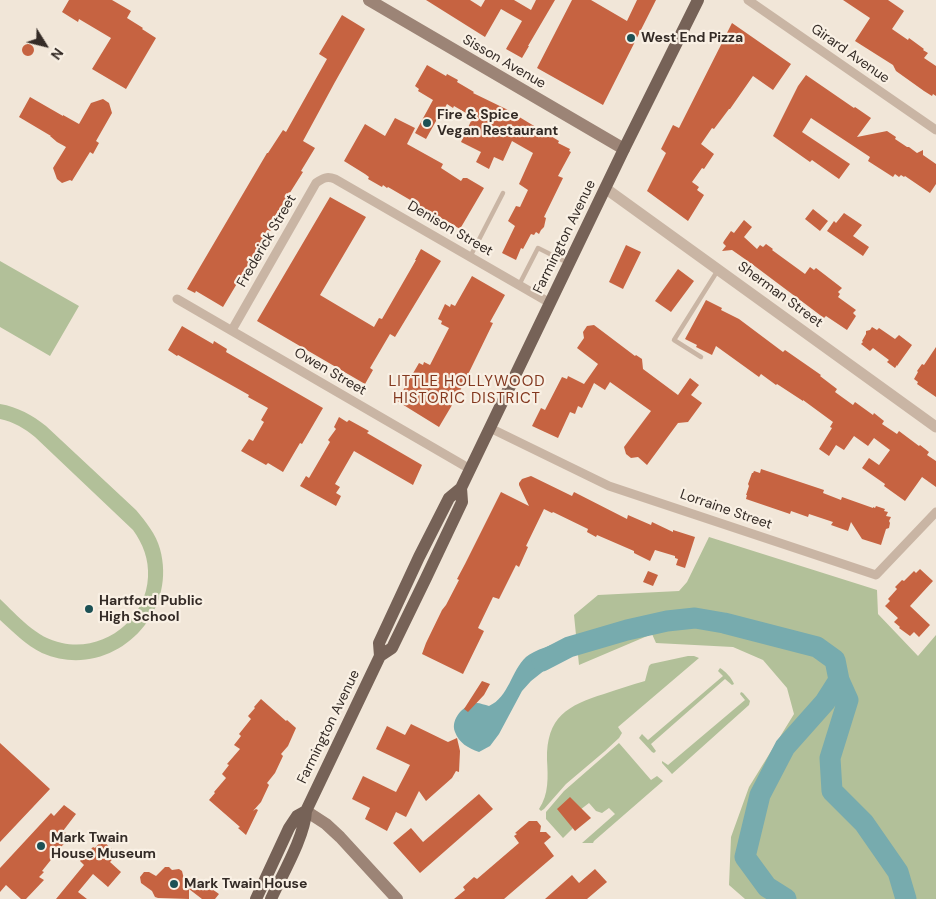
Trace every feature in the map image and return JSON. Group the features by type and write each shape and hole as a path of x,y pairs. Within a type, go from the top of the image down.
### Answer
{"main road":[{"name":"Farmington Avenue","path":"271,899 300,837 306,818 306,811 380,656 379,643 419,557 449,498 461,488 605,188 698,0"},
{"name":"Sisson Avenue","path":"372,1 624,149"},
{"name":"Farmington Avenue","path":"256,899 289,828 297,816 306,811"},
{"path":"306,811 326,824 340,837 397,899"}],"street":[{"name":"Girard Avenue","path":"748,0 936,130"},
{"name":"Frederick Street","path":"232,330 316,183 328,176 335,179"},
{"name":"Denison Street","path":"335,179 550,303"},
{"name":"Sherman Street","path":"605,188 936,427"},
{"name":"Owen Street","path":"177,299 470,469"},
{"name":"Lorraine Street","path":"490,428 608,486 876,575 936,512"}],"lane":[{"path":"470,257 503,193"},
{"path":"519,285 538,248 569,263"},
{"path":"701,356 674,340 718,269"}],"green space":[{"path":"0,261 79,306 50,356 0,327"},
{"path":"0,404 24,412 46,426 136,510 156,538 160,549 163,574 159,598 149,620 133,638 114,651 91,659 67,660 36,650 0,620 0,599 28,626 44,636 62,643 78,645 93,643 120,630 131,619 140,607 145,593 148,570 145,552 133,530 35,437 19,426 0,419"},
{"path":"709,537 877,590 878,614 918,656 936,635 936,899 745,899 729,885 731,837 749,787 794,714 787,688 763,660 733,647 656,643 652,634 579,665 574,615 598,595 679,591 687,582"},
{"path":"688,656 699,658 618,727 622,733 619,738 566,784 541,811 539,809 545,797 547,785 550,733 562,715 570,708 591,698 645,681 651,664"},
{"path":"720,668 732,679 734,684 732,685 725,679 651,744 656,751 652,752 639,738 642,734 648,740 723,676 718,671"},
{"path":"741,692 750,701 749,705 672,774 662,761 668,765 745,700 740,694"},
{"path":"619,743 651,780 657,776 663,781 593,843 582,843 615,814 609,808 602,813 596,811 589,803 567,820 573,828 563,838 546,819 546,812 564,791"}],"water":[{"path":"566,640 569,647 568,657 555,662 531,681 522,691 499,734 490,746 479,752 461,742 455,732 454,722 463,709 472,704 478,703 489,706 496,702 506,690 526,657"}],"building":[{"path":"69,0 112,0 131,11 127,18 156,38 126,89 92,69 111,38 79,19 78,22 62,12"},
{"path":"426,0 470,0 481,7 485,0 514,0 531,10 536,0 555,0 522,58 506,49 522,21 501,9 485,37"},
{"path":"572,0 591,0 627,21 637,0 656,0 603,105 537,68"},
{"path":"843,0 888,0 904,11 892,29 908,40 909,38 928,53 924,58 936,66 936,96 933,94 932,96 924,91 896,71 893,65 855,41 870,18"},
{"path":"342,15 365,29 303,141 315,148 301,171 303,172 274,218 273,222 275,223 223,307 196,291 195,293 187,289 267,153 283,130 286,132 327,59 319,54"},
{"path":"732,23 791,64 773,90 753,76 730,109 714,129 712,128 701,144 714,154 692,182 699,187 697,190 704,195 688,221 647,191 666,153 661,149 673,125 679,128"},
{"path":"26,44 30,44 34,50 30,56 26,56 22,52 22,48"},
{"path":"427,65 446,76 447,74 458,80 457,82 473,93 506,109 570,149 569,151 571,152 558,176 563,178 544,217 546,218 544,227 539,234 536,232 534,235 531,234 523,249 521,248 516,260 502,253 515,226 508,221 516,206 520,207 528,190 519,184 533,153 512,141 503,161 494,157 489,169 476,162 481,152 461,142 473,117 447,104 426,139 415,133 433,100 418,91 419,89 415,86"},
{"path":"806,75 871,118 857,137 887,131 896,137 895,139 917,153 923,150 923,155 936,164 936,184 930,193 905,176 901,175 899,177 895,174 893,177 868,161 870,157 811,118 802,132 850,164 839,179 812,160 810,162 773,136 798,86"},
{"path":"30,97 79,124 91,103 103,99 109,103 112,113 96,141 99,143 93,154 90,152 72,181 62,183 57,179 53,168 66,147 19,117"},
{"path":"395,118 415,128 407,144 443,164 441,168 461,181 463,178 467,178 484,188 460,229 388,187 383,185 382,187 368,179 369,177 365,174 344,161 365,124 385,136"},
{"path":"330,197 366,217 320,295 374,327 379,318 382,319 421,249 441,261 395,337 390,334 370,368 373,370 365,384 257,321"},
{"path":"813,209 828,221 820,231 805,219"},
{"path":"844,213 862,225 853,236 869,247 863,256 827,231 834,221 836,223"},
{"path":"744,220 752,227 744,237 757,249 760,245 763,247 766,244 805,274 810,267 814,270 816,268 842,288 838,292 840,294 838,297 856,310 853,313 856,316 847,330 826,316 824,318 732,250 722,251 726,246 723,243 731,231 734,233"},
{"path":"626,245 641,252 623,289 609,282"},
{"path":"678,269 694,281 671,312 655,301"},
{"path":"472,276 505,295 490,322 493,323 458,395 439,427 397,401 419,363 423,365 424,362 430,365 449,328 441,324 442,321 438,319 445,304 450,307 451,304 455,306"},
{"path":"706,300 739,319 783,352 785,350 821,375 837,389 835,392 853,405 855,402 873,415 874,413 884,421 882,424 897,434 899,431 929,452 927,455 936,461 936,487 922,477 905,501 884,486 885,484 862,468 869,458 879,465 890,450 874,438 868,446 854,436 844,450 836,445 829,456 819,449 832,428 830,427 833,422 803,400 761,374 759,377 716,346 712,355 685,339"},
{"path":"594,325 635,356 642,359 643,369 678,395 690,378 699,385 691,395 702,403 688,422 678,423 647,465 638,457 631,458 626,454 624,447 651,411 610,382 605,390 594,383 582,408 578,406 575,414 570,412 558,438 532,426 541,408 545,410 562,377 567,379 568,376 584,384 598,364 577,348 584,338 583,332 587,326"},
{"path":"182,326 213,344 214,341 227,349 226,352 323,408 283,472 241,451 249,439 253,441 264,422 261,420 268,408 248,397 249,395 168,350"},
{"path":"872,327 877,330 879,328 895,339 899,335 912,345 895,368 887,362 889,360 873,348 870,351 861,344 866,331"},
{"path":"936,347 936,397 917,384 918,382 914,379 917,371 922,364 924,365"},
{"path":"339,417 347,422 349,420 369,431 367,433 422,465 413,485 354,451 335,484 340,487 336,493 341,496 336,506 300,486 306,476 309,478 330,442 328,440 336,429 334,427"},
{"path":"761,469 824,490 823,493 841,500 842,497 873,508 876,506 885,509 884,511 888,512 886,516 891,517 889,528 886,529 881,545 862,539 851,522 848,531 831,525 833,522 809,514 808,517 791,511 790,514 746,499 752,473 754,471 760,473"},
{"path":"531,476 572,496 574,492 627,519 628,515 651,525 652,522 673,532 673,530 695,537 685,568 676,565 678,559 675,556 655,550 650,561 634,553 634,551 597,535 596,537 587,532 588,529 544,509 526,546 528,547 519,567 516,565 499,599 493,597 478,628 484,631 463,674 422,654 501,492 529,506 519,483 522,479"},
{"path":"920,569 933,581 910,606 930,625 919,637 914,632 910,636 899,628 894,622 898,618 885,606 890,601 888,599 897,589 895,587 914,571 916,573"},
{"path":"648,571 658,575 653,586 643,582"},
{"path":"482,681 490,684 484,695 468,712 464,709"},
{"path":"261,699 296,728 288,746 281,754 283,756 275,773 267,783 269,785 261,802 253,811 258,810 246,835 238,828 240,827 209,800 226,778 222,774 229,765 227,764 240,749 234,745 241,736 239,734 251,719 248,716"},
{"path":"411,724 448,742 457,738 460,751 459,772 456,771 452,778 426,801 419,791 406,817 396,812 387,831 365,819 370,808 352,799 363,776 396,792 410,765 376,749 387,726 405,735"},
{"path":"0,743 50,789 0,842"},
{"path":"479,794 493,809 420,873 393,843 411,828 423,842"},
{"path":"570,797 591,818 575,831 557,809"},
{"name":"Mark Twain House Museum","path":"64,805 76,814 63,831 70,836 39,877 44,880 26,899 21,899 6,885 0,892 0,868 51,813 54,816"},
{"path":"529,821 537,821 541,826 540,832 546,832 551,837 544,843 554,856 504,899 454,899 465,890 463,887 474,877 477,879 519,843 514,836 517,834 515,833"},
{"path":"102,840 117,854 110,862 121,872 108,887 93,874 78,892 87,899 56,899 84,865 80,861"},
{"name":"Mark Twain House","path":"165,867 169,867 172,870 179,869 182,871 184,879 198,879 219,894 215,899 202,899 189,889 189,899 155,897 152,891 141,883 140,877 144,872 149,872 156,876"},
{"path":"595,869 607,882 587,899 545,899 572,875 579,883"}],"waterway":[{"path":"542,661 569,647 627,630 667,621 695,618 724,623 817,647 835,660 839,680 825,702 785,747 760,795 745,857 767,887 786,899"},
{"path":"839,680 848,700 830,758 832,791 864,823 898,872 906,899"}],"place":[{"name":"West End Pizza","path":"631,38"},
{"name":"Fire & Spice Vegan Restaurant","path":"427,123"},
{"name":"Hartford Public High School","path":"89,609"},
{"name":"Mark Twain House Museum","path":"41,846"},
{"name":"Mark Twain House","path":"174,884"}],"district":[{"name":"LITTLE HOLLYWOOD HISTORIC DISTRICT","path":"467,390"}]}
